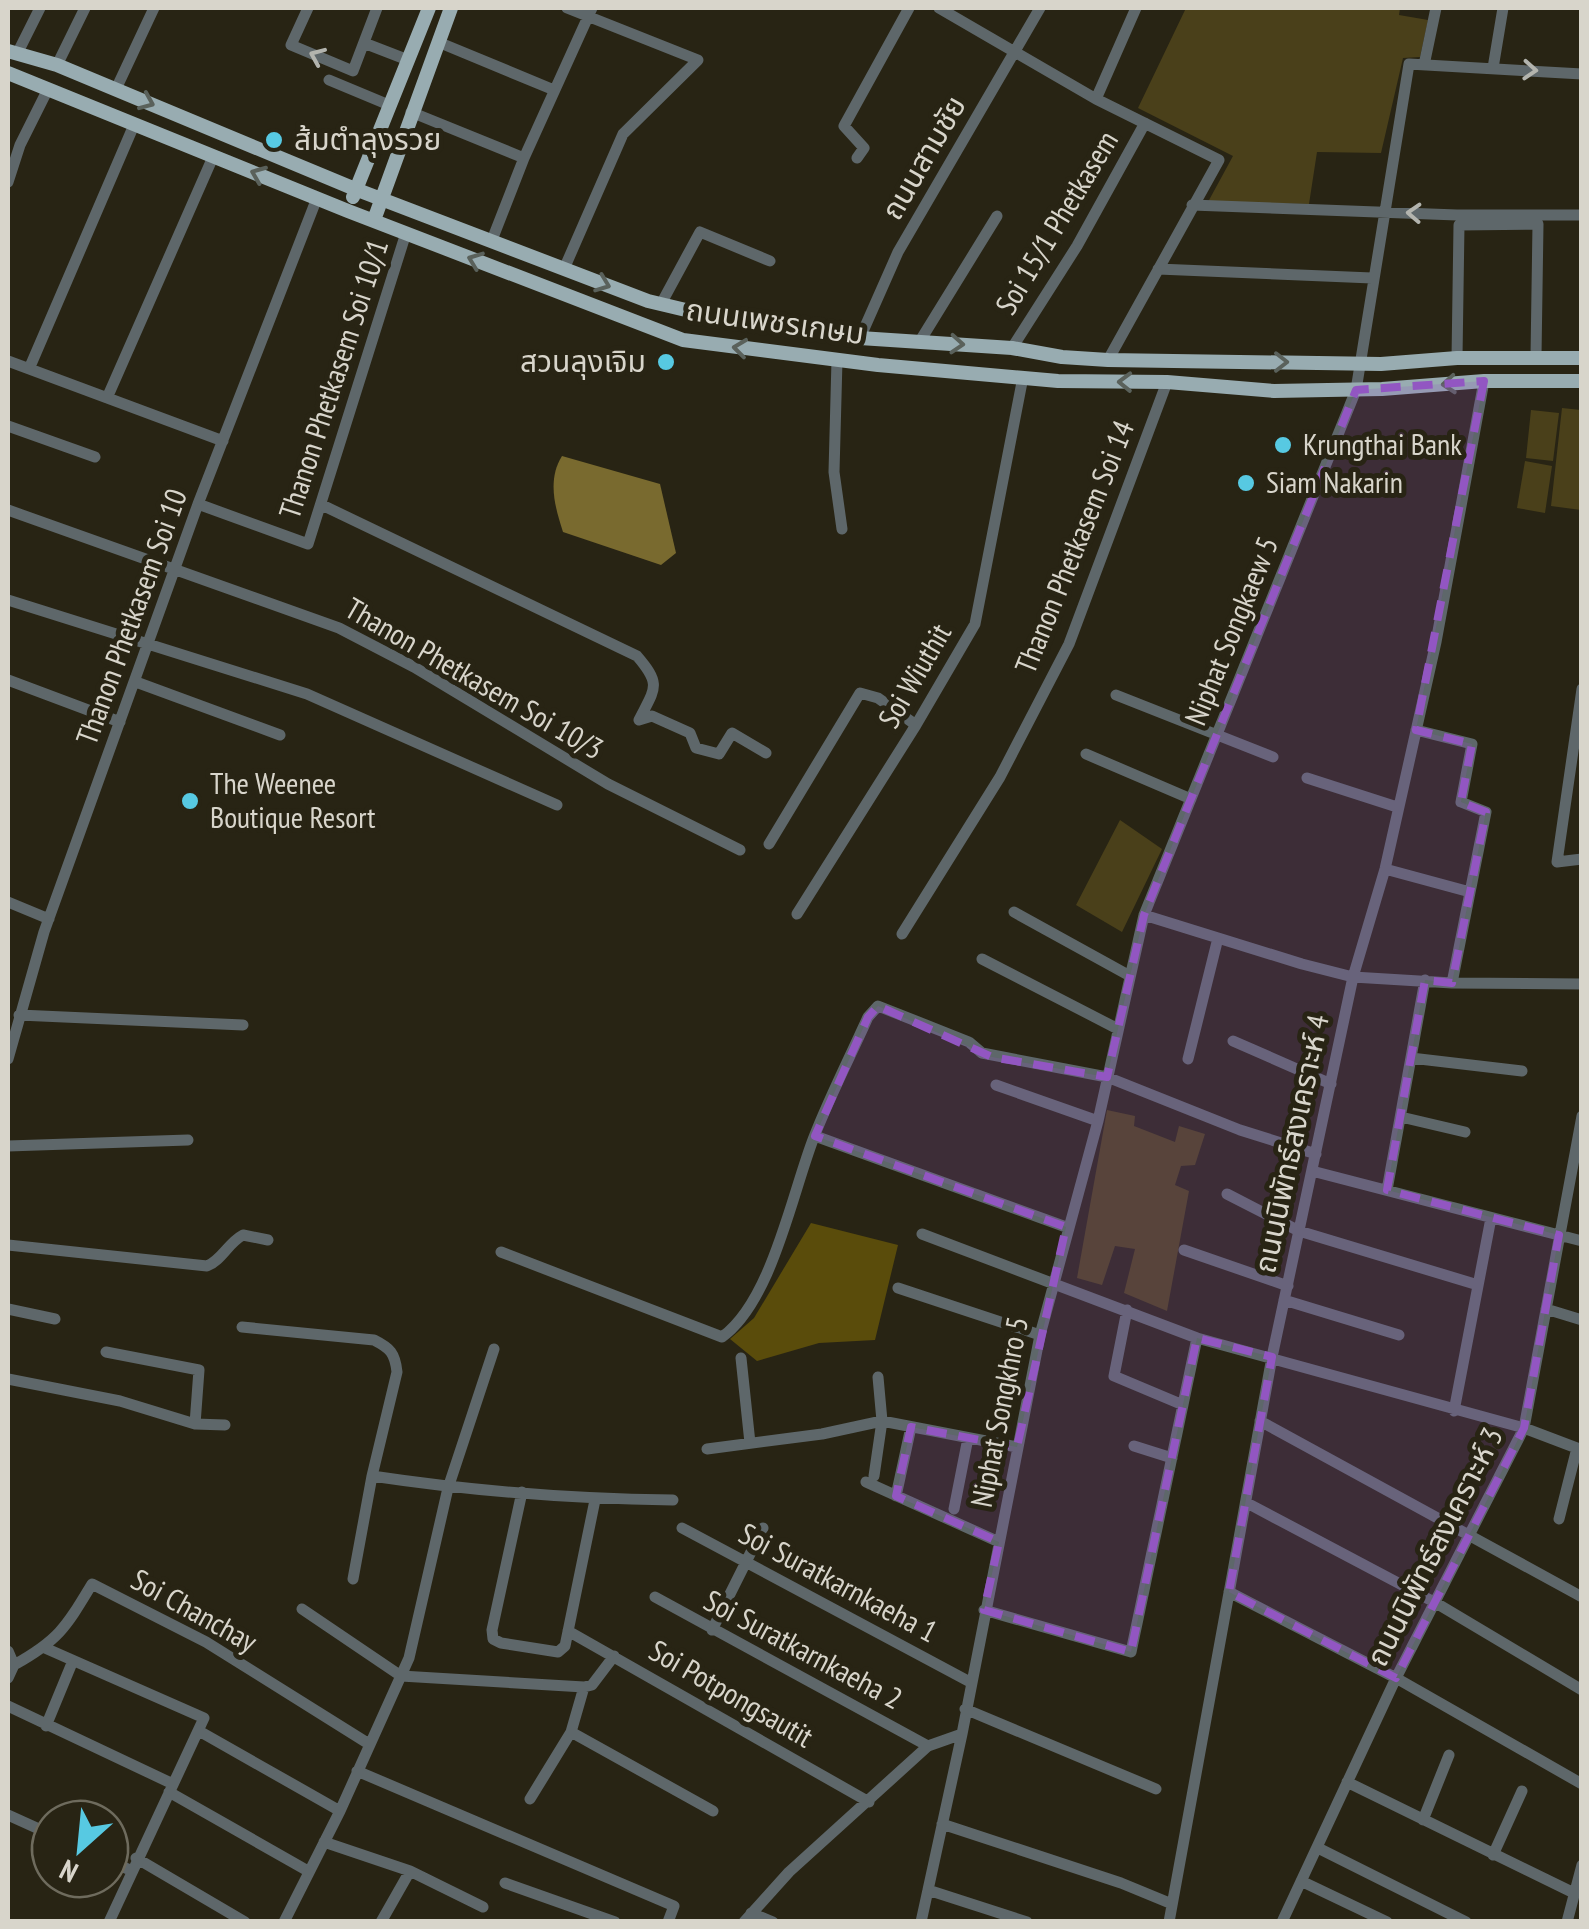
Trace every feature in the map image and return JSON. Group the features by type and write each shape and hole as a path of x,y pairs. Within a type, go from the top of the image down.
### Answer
{"main road":[{"path":"348,210 429,8"},
{"path":"374,220 451,8"},
{"name":"ถนนเพชรเกษม","path":"12,52 57,65 355,189 564,268 661,304 732,321 860,338 1012,348 1062,358 1359,363 1536,356 1582,358"},
{"name":"ถนนเพชรเกษม","path":"8,73 683,340 837,360 1058,381 1167,382 1274,392 1294,388 1356,390 1484,381 1582,380"},
{"path":"858,361 860,338"}],"street":[{"path":"12,52 40,8"},
{"path":"57,65 85,8"},
{"path":"116,89 154,8"},
{"path":"308,8 291,45 353,71 378,8"},
{"path":"564,268 624,134 698,60 590,12 567,8"},
{"path":"857,158 864,148 844,126 909,8"},
{"path":"939,8 1096,99 1219,160 1108,360"},
{"name":"ถนนสามชัย","path":"860,338 898,252 1040,8"},
{"path":"1096,99 1136,8"},
{"path":"1436,8 1424,64 1582,74"},
{"path":"1493,68 1504,8"},
{"path":"492,240 590,12"},
{"path":"438,42 554,90"},
{"path":"364,43 408,60"},
{"name":"Niphat Songkaew 5","path":"1144,915 1356,390 1409,64 1424,64"},
{"path":"329,80 389,105"},
{"path":"8,182 20,145 48,90"},
{"path":"411,112 524,158"},
{"name":"Soi 15/1 Phetkasem","path":"1012,348 1076,246 1145,123"},
{"path":"28,369 134,124"},
{"path":"107,398 213,156"},
{"name":"Thanon Phetkasem Soi 10","path":"8,1059 49,919 198,504 317,198"},
{"path":"1192,205 1457,215 1582,215"},
{"path":"920,342 997,216"},
{"path":"1458,358 1459,224 1538,224 1536,356"},
{"path":"661,304 700,232 770,261"},
{"name":"Thanon Phetkasem Soi 10/1","path":"198,504 308,544 406,233"},
{"path":"1158,269 1372,278"},
{"path":"837,360 834,472 842,529"},
{"path":"8,362 223,441"},
{"name":"Soi Wiuthit","path":"796,914 916,725 974,624 1023,377"},
{"name":"ถนนนิพัทธ์สงเคราะห์ 4","path":"1170,1922 1272,1357 1354,976 1385,869 1416,730 1484,381"},
{"name":"Thanon Phetkasem Soi 14","path":"902,934 1000,777 1068,644 1167,382"},
{"path":"8,426 95,457"},
{"path":"322,505 637,656 654,676 656,686 639,720 652,716 690,734 696,748 719,754 732,733 766,752"},
{"name":"Thanon Phetkasem Soi 10/3","path":"8,510 339,628 414,667 608,784 740,850"},
{"path":"8,600 307,694 558,805"},
{"path":"8,680 120,722"},
{"path":"136,682 280,735"},
{"path":"1582,690 1558,862 1582,858"},
{"path":"769,844 860,693 878,698 916,725"},
{"path":"1116,695 1273,757"},
{"path":"1416,730 1472,744 1462,802 1486,812 1452,983"},
{"path":"1086,754 1191,798"},
{"path":"1307,778 1398,806"},
{"path":"1385,869 1470,892"},
{"path":"8,902 49,919"},
{"path":"1014,912 1130,976"},
{"path":"1144,915 1354,976 1452,983 1582,984"},
{"name":"Niphat Songkhro 5","path":"921,1922 1040,1334 1066,1227 1098,1121 1144,915"},
{"path":"1188,1059 1218,938"},
{"path":"982,960 1118,1028"},
{"path":"1387,1190 1425,980"},
{"path":"501,1252 722,1337 746,1314 776,1249 814,1136 868,1018 878,1006 968,1042 982,1054 1106,1076 1240,1130 1316,1154"},
{"path":"19,1014 243,1025"},
{"path":"1233,1041 1331,1084"},
{"path":"1411,1058 1522,1072"},
{"path":"996,1086 1098,1121"},
{"name":"ถนนนิพัทธ์สงเคราะห์ 3","path":"1282,1922 1396,1678 1524,1428 1582,1116"},
{"path":"1400,1117 1465,1132"},
{"path":"814,1136 1066,1227"},
{"path":"8,1146 188,1140"},
{"path":"1312,1172 1582,1241"},
{"path":"1228,1194 1299,1231 1478,1285"},
{"path":"1454,1411 1490,1218"},
{"path":"922,1234 1197,1338 1524,1428 1579,1449 1558,1518"},
{"path":"8,1245 207,1266 243,1235 268,1240"},
{"path":"1184,1250 1288,1286"},
{"path":"898,1288 1040,1334"},
{"path":"1284,1300 1399,1335"},
{"path":"8,1309 55,1319"},
{"path":"1546,1309 1582,1320"},
{"path":"1127,1310 1114,1376 1183,1405"},
{"path":"242,1327 374,1340 390,1348 396,1357 397,1372 353,1580"},
{"path":"984,1610 1131,1652 1197,1338"},
{"path":"284,1922 340,1811 409,1658 448,1488 494,1349"},
{"path":"106,1352 199,1370 195,1424"},
{"path":"741,1358 750,1443"},
{"path":"878,1377 882,1422 870,1479 896,1496 999,1542"},
{"path":"8,1379 120,1401 195,1424 225,1425"},
{"path":"1260,1421 1582,1597"},
{"path":"707,1449 882,1422 1017,1448"},
{"path":"896,1496 911,1428"},
{"path":"954,1509 968,1438"},
{"path":"1134,1446 1172,1458"},
{"path":"372,1476 448,1488 595,1500 673,1500"},
{"path":"522,1492 492,1638 500,1644 558,1652 565,1646 595,1500"},
{"path":"1247,1503 1436,1603 1582,1690"},
{"name":"Soi Suratkarnkaeha 1","path":"682,1528 970,1682"},
{"path":"712,1630 763,1528"},
{"name":"Soi Chanchay","path":"14,1665 45,1648 64,1630 92,1584 206,1642 369,1744"},
{"path":"1229,1592 1396,1678 1582,1784"},
{"name":"Soi Suratkarnkaeha 2","path":"654,1597 928,1746"},
{"path":"302,1610 401,1676 584,1687 592,1685 614,1656"},
{"name":"Soi Potpongsautit","path":"568,1630 868,1802"},
{"path":"45,1648 204,1718 109,1922"},
{"path":"8,1651 14,1665 8,1678"},
{"path":"46,1726 72,1662"},
{"path":"530,1799 571,1732 584,1687"},
{"path":"8,1706 171,1788 308,1871"},
{"path":"966,1709 1156,1790"},
{"path":"199,1731 340,1811"},
{"path":"571,1732 713,1811"},
{"path":"747,1917 789,1872 928,1746 962,1734"},
{"path":"1423,1820 1450,1754"},
{"path":"357,1771 674,1906 668,1922"},
{"path":"1347,1782 1577,1897"},
{"path":"1494,1855 1522,1790"},
{"path":"942,1824 1121,1883 1172,1904"},
{"path":"324,1842 410,1871 482,1907"},
{"path":"1318,1848 1466,1922"},
{"path":"130,1863 244,1922"},
{"path":"1567,1922 1577,1897 1582,1865"},
{"path":"382,1922 410,1871"},
{"path":"1300,1882 1387,1922"},
{"path":"505,1883 615,1922"},
{"path":"928,1890 1027,1922"},
{"path":"747,1917 774,1922"}],"highlighted area":[{"path":"1484,381 1416,730 1472,744 1461,802 1486,812 1452,983 1425,980 1387,1190 1559,1235 1524,1428 1396,1678 1229,1592 1272,1357 1197,1338 1131,1652 984,1610 999,1542 896,1496 911,1427 1017,1447 1066,1227 815,1136 868,1017 878,1006 992,1057 1107,1077 1144,915 1356,390"}],"shaded area":[{"path":"1186,8 1400,8 1399,15 1428,20 1420,57 1403,58 1381,153 1317,152 1309,204 1208,202 1233,156 1138,108"},
{"path":"1562,408 1581,410 1581,510 1551,506"},
{"path":"1531,410 1559,413 1553,461 1526,458"},
{"path":"562,456 660,484 676,553 661,565 563,532 554,484"},
{"path":"1525,461 1552,466 1545,513 1517,508"},
{"path":"1120,820 1162,849 1122,932 1076,905"},
{"path":"1107,1110 1135,1116 1134,1126 1175,1142 1179,1126 1205,1134 1195,1165 1181,1166 1175,1185 1189,1191 1167,1311 1124,1293 1135,1249 1115,1246 1102,1285 1077,1278"},
{"path":"811,1223 898,1245 875,1340 819,1343 757,1361 730,1339 754,1318"}],"place":[{"name":"ส้มตำลุงรวย","path":"274,140"},
{"name":"สวนลุงเจิม","path":"666,362"},
{"name":"Krungthai Bank","path":"1283,445"},
{"name":"Siam Nakarin","path":"1246,483"},
{"name":"The Weenee Boutique Resort","path":"190,801"}]}
